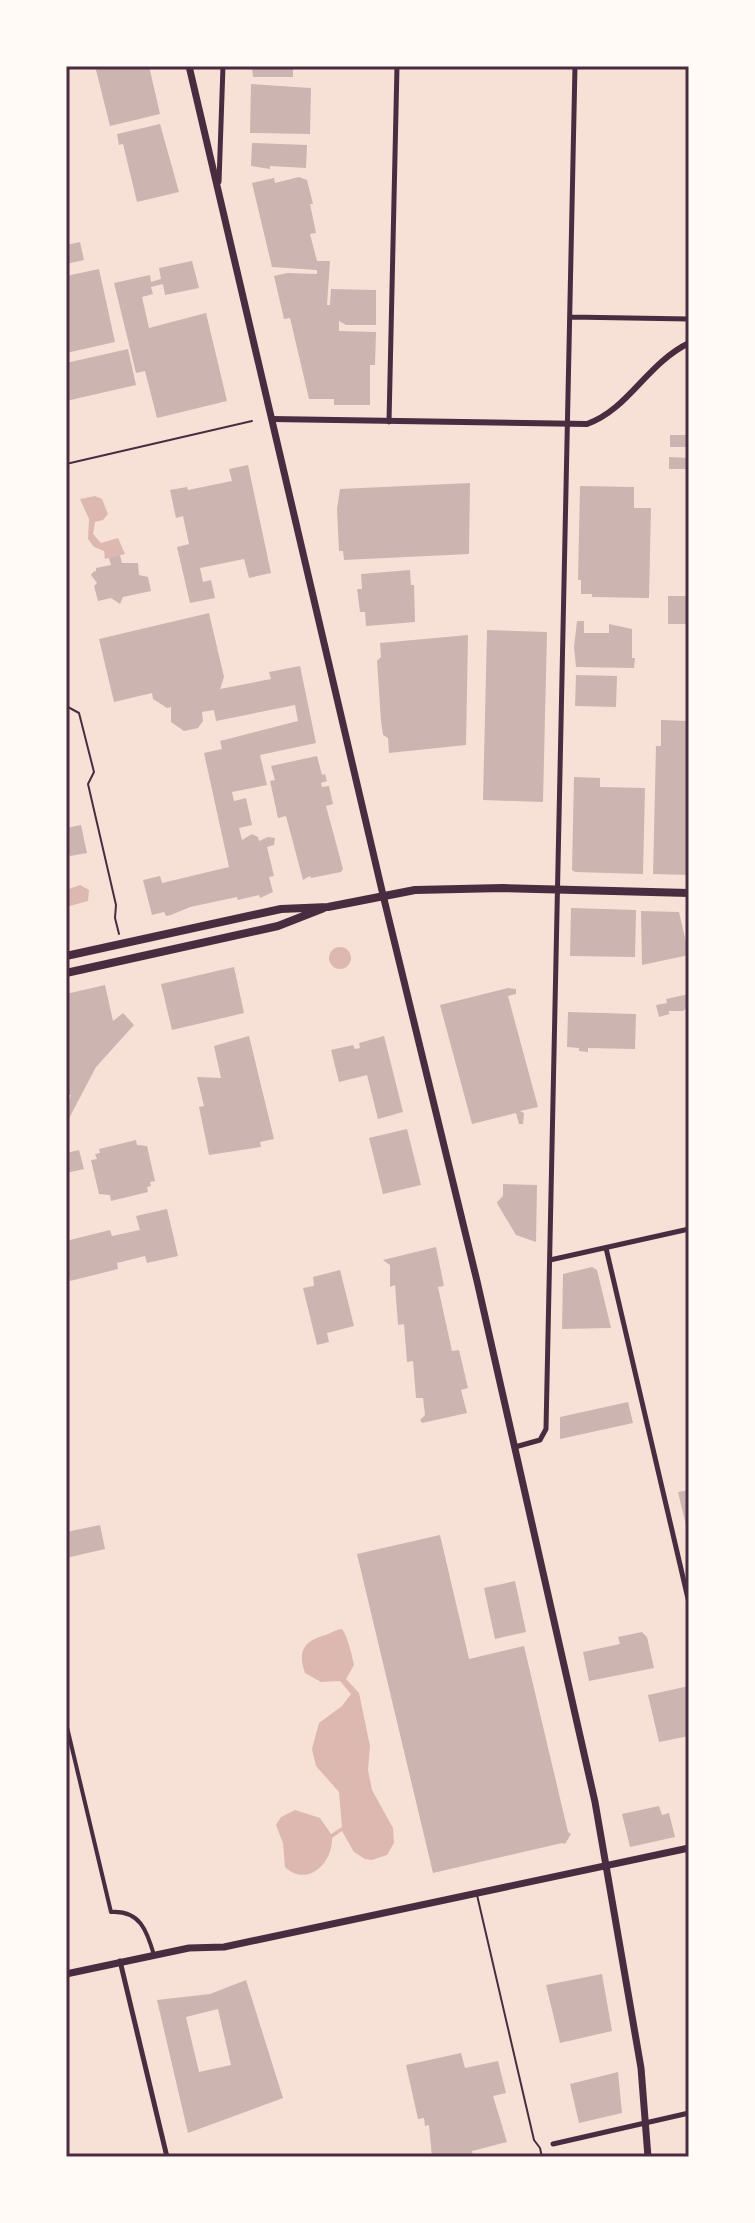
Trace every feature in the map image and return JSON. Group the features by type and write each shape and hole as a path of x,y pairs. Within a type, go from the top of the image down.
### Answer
{"main road":[{"path":"189,66 473,1265 608,1867 641,2068 648,2157"},
{"path":"66,973 269,929 328,907 415,890 469,888 689,893"},
{"path":"66,956 281,909 328,907"},
{"path":"66,1974 189,1948 224,1947 689,1848"}],"street":[{"path":"218,191 223,66"},
{"path":"389,422 397,66"},
{"path":"513,1448 538,1442 546,1433 575,66"},
{"path":"570,317 689,319"},
{"path":"272,419 587,424 608,414 653,367 689,343"},
{"path":"550,1260 689,1229"},
{"path":"606,1248 689,1603"},
{"path":"66,1723 111,1912 126,1913 139,1920 147,1931 154,1955"},
{"path":"120,1961 167,2157"},
{"path":"553,2144 689,2113"}],"lane":[{"path":"477,1894 534,2140 542,2157"}],"path":[{"path":"66,464 252,421"},
{"path":"66,706 79,713 94,772 88,784 116,905 119,935"}],"shaded area":[{"path":"95,496 102,499 108,514 103,520 95,522 93,534 101,543 118,538 125,554 105,559 104,551 94,547 88,539 89,519 80,499"},
{"path":"80,885 89,890 88,901 66,907 66,890"},
{"path":"340,947 348,950 351,958 348,966 340,969 332,966 329,958 332,950"},
{"path":"342,1629 354,1665 346,1679 359,1693 370,1746 368,1770 372,1790 393,1828 394,1843 387,1855 365,1859 354,1852 342,1831 332,1838 323,1864 310,1874 302,1875 285,1867 283,1843 276,1825 281,1817 295,1810 320,1818 331,1834 342,1827 339,1792 316,1766 312,1749 319,1723 342,1706 351,1694 340,1681 321,1682 305,1673 302,1655 310,1642"}],"building":[{"path":"95,66 149,66 160,114 110,126"},
{"path":"252,66 293,66 293,77 253,77"},
{"path":"251,84 311,88 310,134 250,133"},
{"path":"160,124 179,192 137,202 123,144 119,145 117,134"},
{"path":"252,143 307,145 306,168 251,166"},
{"path":"299,177 307,180 313,204 310,204 316,233 310,234 317,261 330,261 327,305 330,305 331,289 376,290 376,325 346,325 339,321 339,331 376,332 375,365 370,365 370,405 334,405 334,399 309,399 290,318 284,319 274,276 317,274 317,270 272,267 252,183 274,178 275,183"},
{"path":"80,242 84,260 66,264 66,245"},
{"path":"192,261 199,288 165,295 163,284 151,287 153,294 142,297 149,328 206,313 227,401 157,418 145,371 136,373 114,283 150,275 151,282 161,279 159,268"},
{"path":"99,269 115,342 66,353 66,276"},
{"path":"128,349 136,385 66,401 66,363"},
{"path":"670,435 689,435 689,447 670,447"},
{"path":"669,457 689,458 689,469 669,469"},
{"path":"248,465 271,573 249,578 244,559 200,568 203,582 211,580 215,598 190,603 177,547 189,544 183,516 176,518 170,490 187,487 188,490 232,481 229,469"},
{"path":"470,483 469,554 344,560 343,551 339,551 337,509 340,489"},
{"path":"580,486 634,487 634,508 651,508 649,598 581,594 581,580 578,580"},
{"path":"120,555 122,563 138,563 139,575 148,577 151,591 123,597 120,604 111,598 98,601 94,586 97,583 91,575 96,568 111,565 109,558"},
{"path":"410,570 411,585 414,585 415,622 366,626 365,612 360,612 357,589 362,589 361,574"},
{"path":"668,596 689,596 689,624 668,624"},
{"path":"209,613 224,677 220,689 271,679 269,672 300,666 316,743 260,755 267,785 232,792 234,801 246,798 252,825 239,828 242,840 252,834 259,841 275,838 274,845 267,847 274,876 269,877 273,892 260,898 259,895 238,900 237,897 190,907 166,916 164,912 152,915 143,880 160,876 162,883 229,867 204,753 222,749 220,741 298,721 295,705 216,721 214,710 202,712 203,721 198,728 184,731 171,722 171,707 167,708 153,699 152,693 114,702 99,639"},
{"path":"577,621 584,621 584,633 609,633 609,624 632,629 634,668 576,667 574,647"},
{"path":"487,630 547,632 543,802 483,800"},
{"path":"468,635 466,745 389,753 388,738 383,735 381,721 377,661 381,657 380,643"},
{"path":"576,675 617,676 616,707 575,706"},
{"path":"661,720 689,721 689,875 653,874 656,746 661,746"},
{"path":"317,756 322,775 325,774 327,781 321,783 322,787 329,786 333,804 326,806 343,869 303,880 286,816 278,818 270,781 275,780 271,766"},
{"path":"574,777 600,778 600,787 645,788 643,874 572,870"},
{"path":"81,825 87,853 70,856 66,852 66,828"},
{"path":"571,908 636,910 635,957 570,956"},
{"path":"641,911 679,912 689,955 642,965"},
{"path":"234,967 244,1013 172,1030 161,984"},
{"path":"105,985 113,1021 123,1013 134,1025 96,1067 66,1124 71,1095 66,1094 66,994"},
{"path":"508,988 516,989 516,994 508,996 538,1107 520,1111 524,1113 523,1124 519,1124 516,1113 472,1124 440,1005"},
{"path":"689,994 689,1006 683,1011 669,1011 669,1014 659,1017 656,1005 667,1003 666,999"},
{"path":"568,1012 636,1014 635,1049 588,1048 588,1052 567,1047"},
{"path":"249,1036 274,1139 260,1142 261,1147 209,1155 199,1107 204,1106 197,1077 221,1078 214,1046"},
{"path":"384,1036 403,1112 378,1119 367,1075 339,1082 331,1050 353,1045 355,1049 360,1048 359,1043"},
{"path":"407,1129 421,1185 383,1194 369,1138"},
{"path":"136,1140 137,1145 147,1146 155,1181 150,1182 148,1192 111,1201 110,1195 99,1194 91,1160 97,1159 95,1154 100,1153 99,1149"},
{"path":"79,1150 84,1169 66,1173 66,1153"},
{"path":"503,1184 537,1185 536,1242 516,1235 498,1205 503,1196"},
{"path":"167,1209 178,1256 147,1263 145,1256 117,1263 118,1269 70,1281 66,1241 110,1230 112,1236 140,1230 136,1216"},
{"path":"436,1247 444,1286 438,1287 452,1351 459,1350 468,1388 461,1390 467,1413 422,1423 420,1420 425,1415 423,1398 416,1398 413,1361 407,1362 404,1324 398,1325 395,1285 390,1287 390,1265 383,1260"},
{"path":"592,1267 597,1270 611,1328 562,1329 563,1274"},
{"path":"340,1270 354,1326 327,1333 329,1342 317,1345 303,1288 314,1286 313,1277"},
{"path":"628,1402 633,1423 560,1439 560,1417"},
{"path":"689,1490 689,1534 688,1534 678,1492"},
{"path":"100,1525 105,1549 66,1558 66,1532"},
{"path":"440,1535 469,1659 524,1646 568,1832 571,1834 565,1844 433,1873 357,1554"},
{"path":"515,1581 526,1632 495,1639 484,1588"},
{"path":"642,1632 647,1637 654,1668 589,1681 583,1652 620,1644 618,1637"},
{"path":"689,1686 689,1736 659,1742 648,1695"},
{"path":"659,1806 662,1815 669,1813 675,1837 630,1847 622,1814"},
{"path":"602,1974 612,2031 560,2043 546,1985"},
{"path":"246,1980 283,2098 188,2133 157,2000 210,1994","holes":["218,2009 231,2065 199,2072 186,2017"]},
{"path":"461,2053 465,2068 498,2061 506,2093 493,2096 507,2142 472,2151 473,2157 432,2157 429,2125 425,2126 424,2118 418,2119 406,2065"},
{"path":"618,2072 622,2113 579,2123 570,2084"}]}
